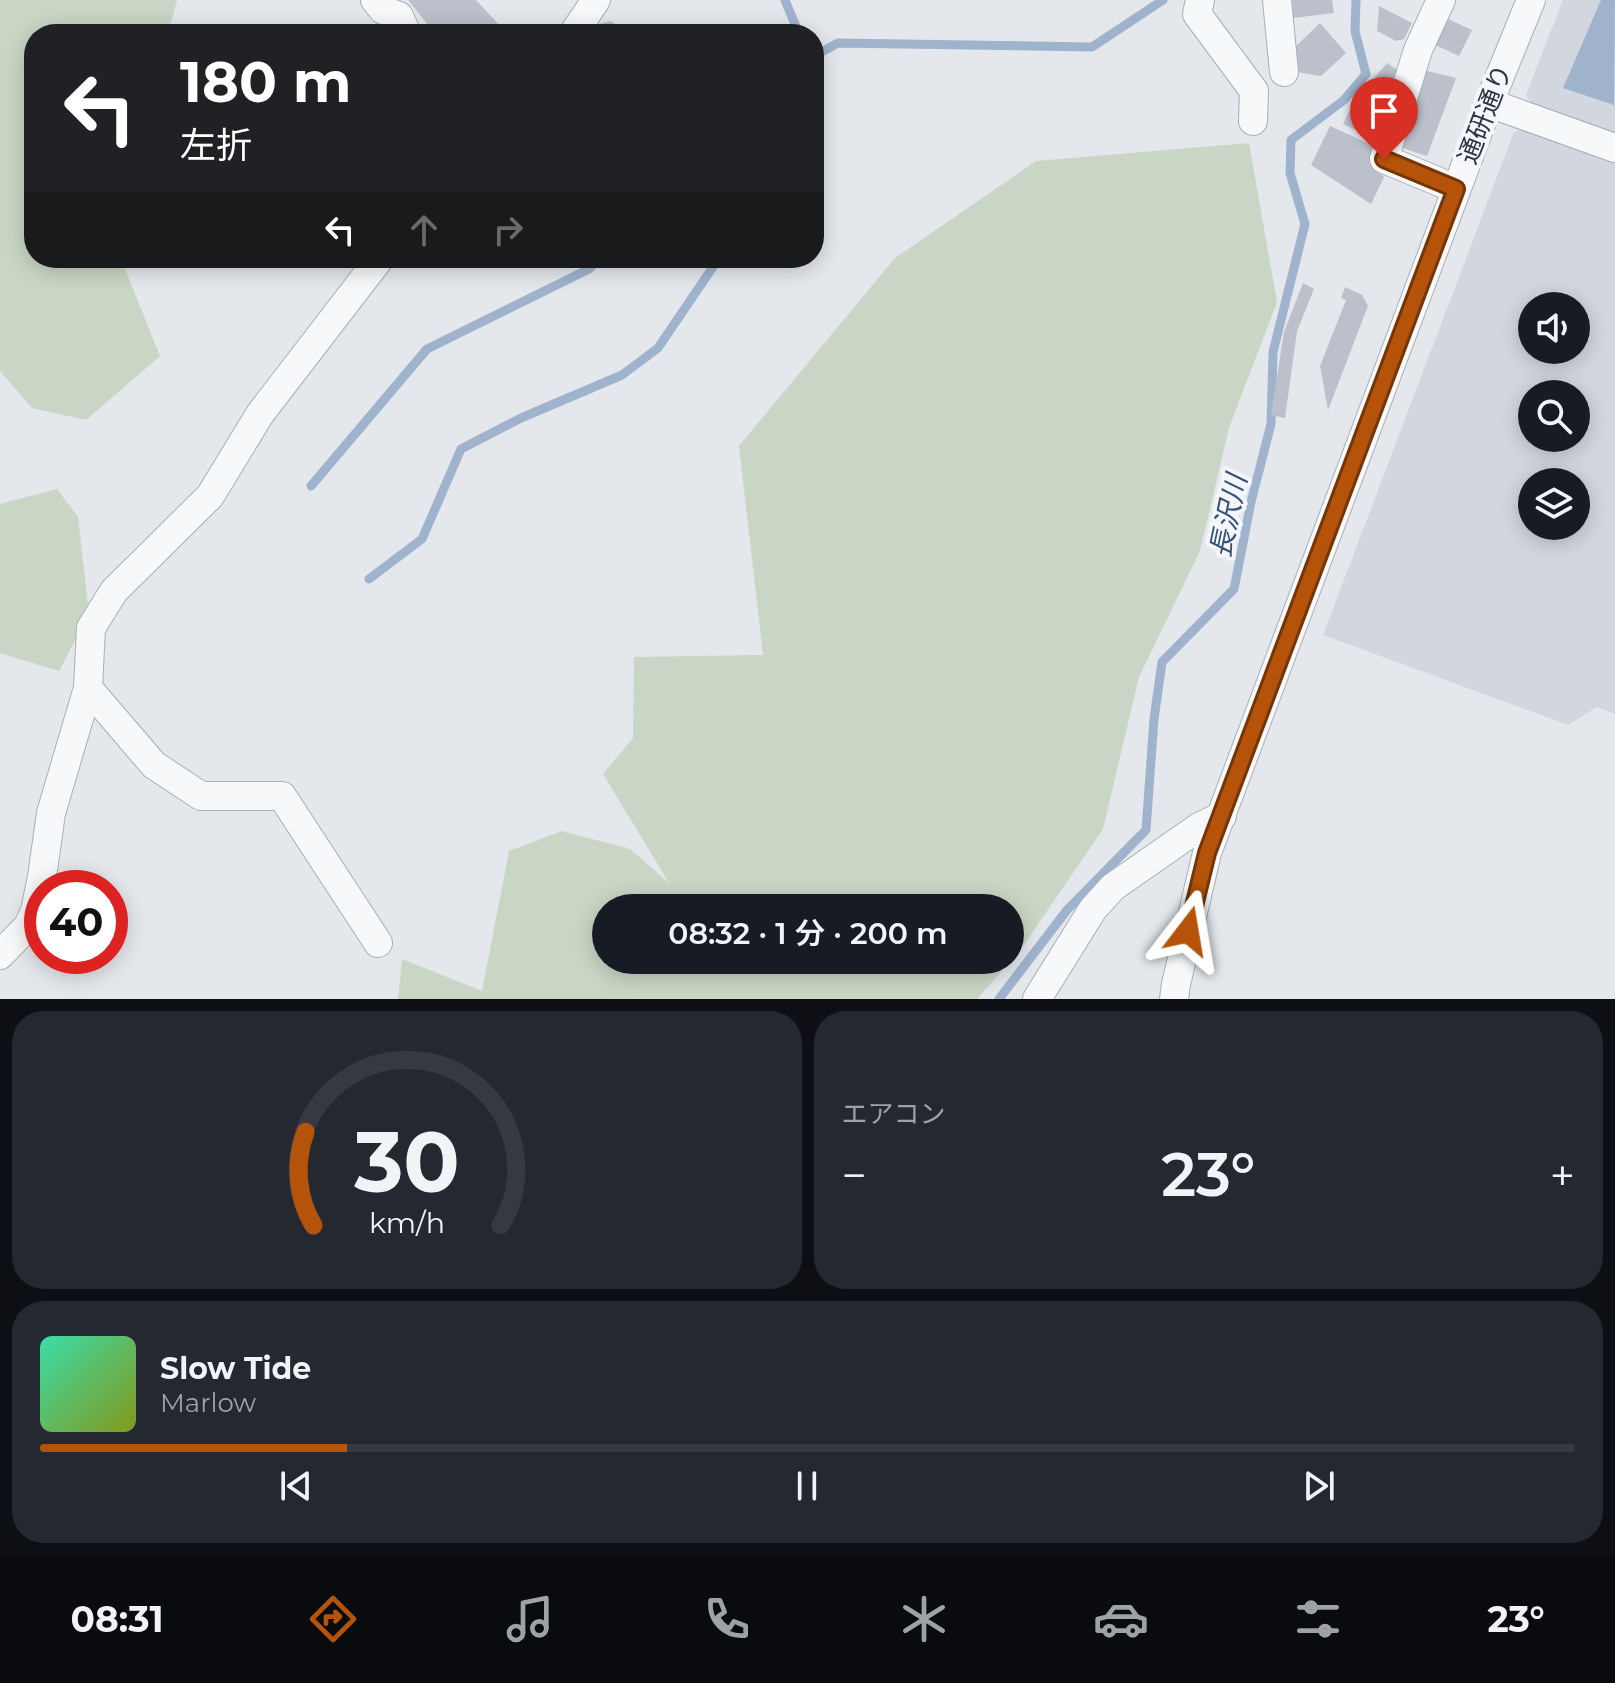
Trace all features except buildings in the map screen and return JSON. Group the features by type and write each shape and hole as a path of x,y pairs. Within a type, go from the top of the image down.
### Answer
{"street":[{"path":"375,0 383,10 399,16 403,24"},
{"path":"580,24 596,0"},
{"path":"1200,0 1197,14 1254,91 1253,121"},
{"path":"1277,0 1284,72"},
{"path":"1441,0 1418,50 1384,159 1456,189"},
{"name":"通研通り","path":"1174,999 1207,853 1456,189 1531,0"},
{"path":"1489,103 1615,148"},
{"path":"0,955 28,926 35,911 51,813 88,688 91,628 114,591 210,496 260,414 372,268"},
{"path":"88,688 154,765 201,796 282,796 378,943"},
{"path":"1037,999 1093,909 1113,887 1199,827 1222,816"}],"shaded area":[{"path":"1563,0 1615,0 1615,139 1535,110 1526,95"},
{"path":"1526,129 1615,162 1615,714 1597,707 1568,725 1323,635 1514,132"}],"green space":[{"path":"0,0 177,0 171,24 24,24 24,268 125,268 160,356 86,420 32,408 0,371"},
{"path":"1249,143 1277,302 1229,428 1200,551 1139,677 1103,829 1024,945 1024,894 592,894 592,974 999,974 977,999 398,999 402,959 482,991 509,851 562,831 630,849 669,883 603,774 633,738 634,657 763,655 739,446 895,258 1036,161"},
{"path":"57,489 78,517 89,614 59,671 0,653 0,504"}],"water":[{"path":"1601,0 1615,0 1614,105 1563,88"}],"waterway":[{"path":"785,0 795,24"},
{"path":"824,51 838,43 1092,47 1163,0"},
{"name":"長沢川","path":"999,999 1067,910 1146,830 1154,719 1162,662 1234,589 1251,502 1271,424 1273,352 1305,224 1290,173 1291,140 1344,100 1366,74 1355,31 1356,0"},
{"path":"311,486 427,349 590,268"},
{"path":"369,579 422,539 461,449 521,418 622,375 658,348 712,268"}],"route":[{"path":"1188,931 1207,853 1456,189 1384,159"}]}
